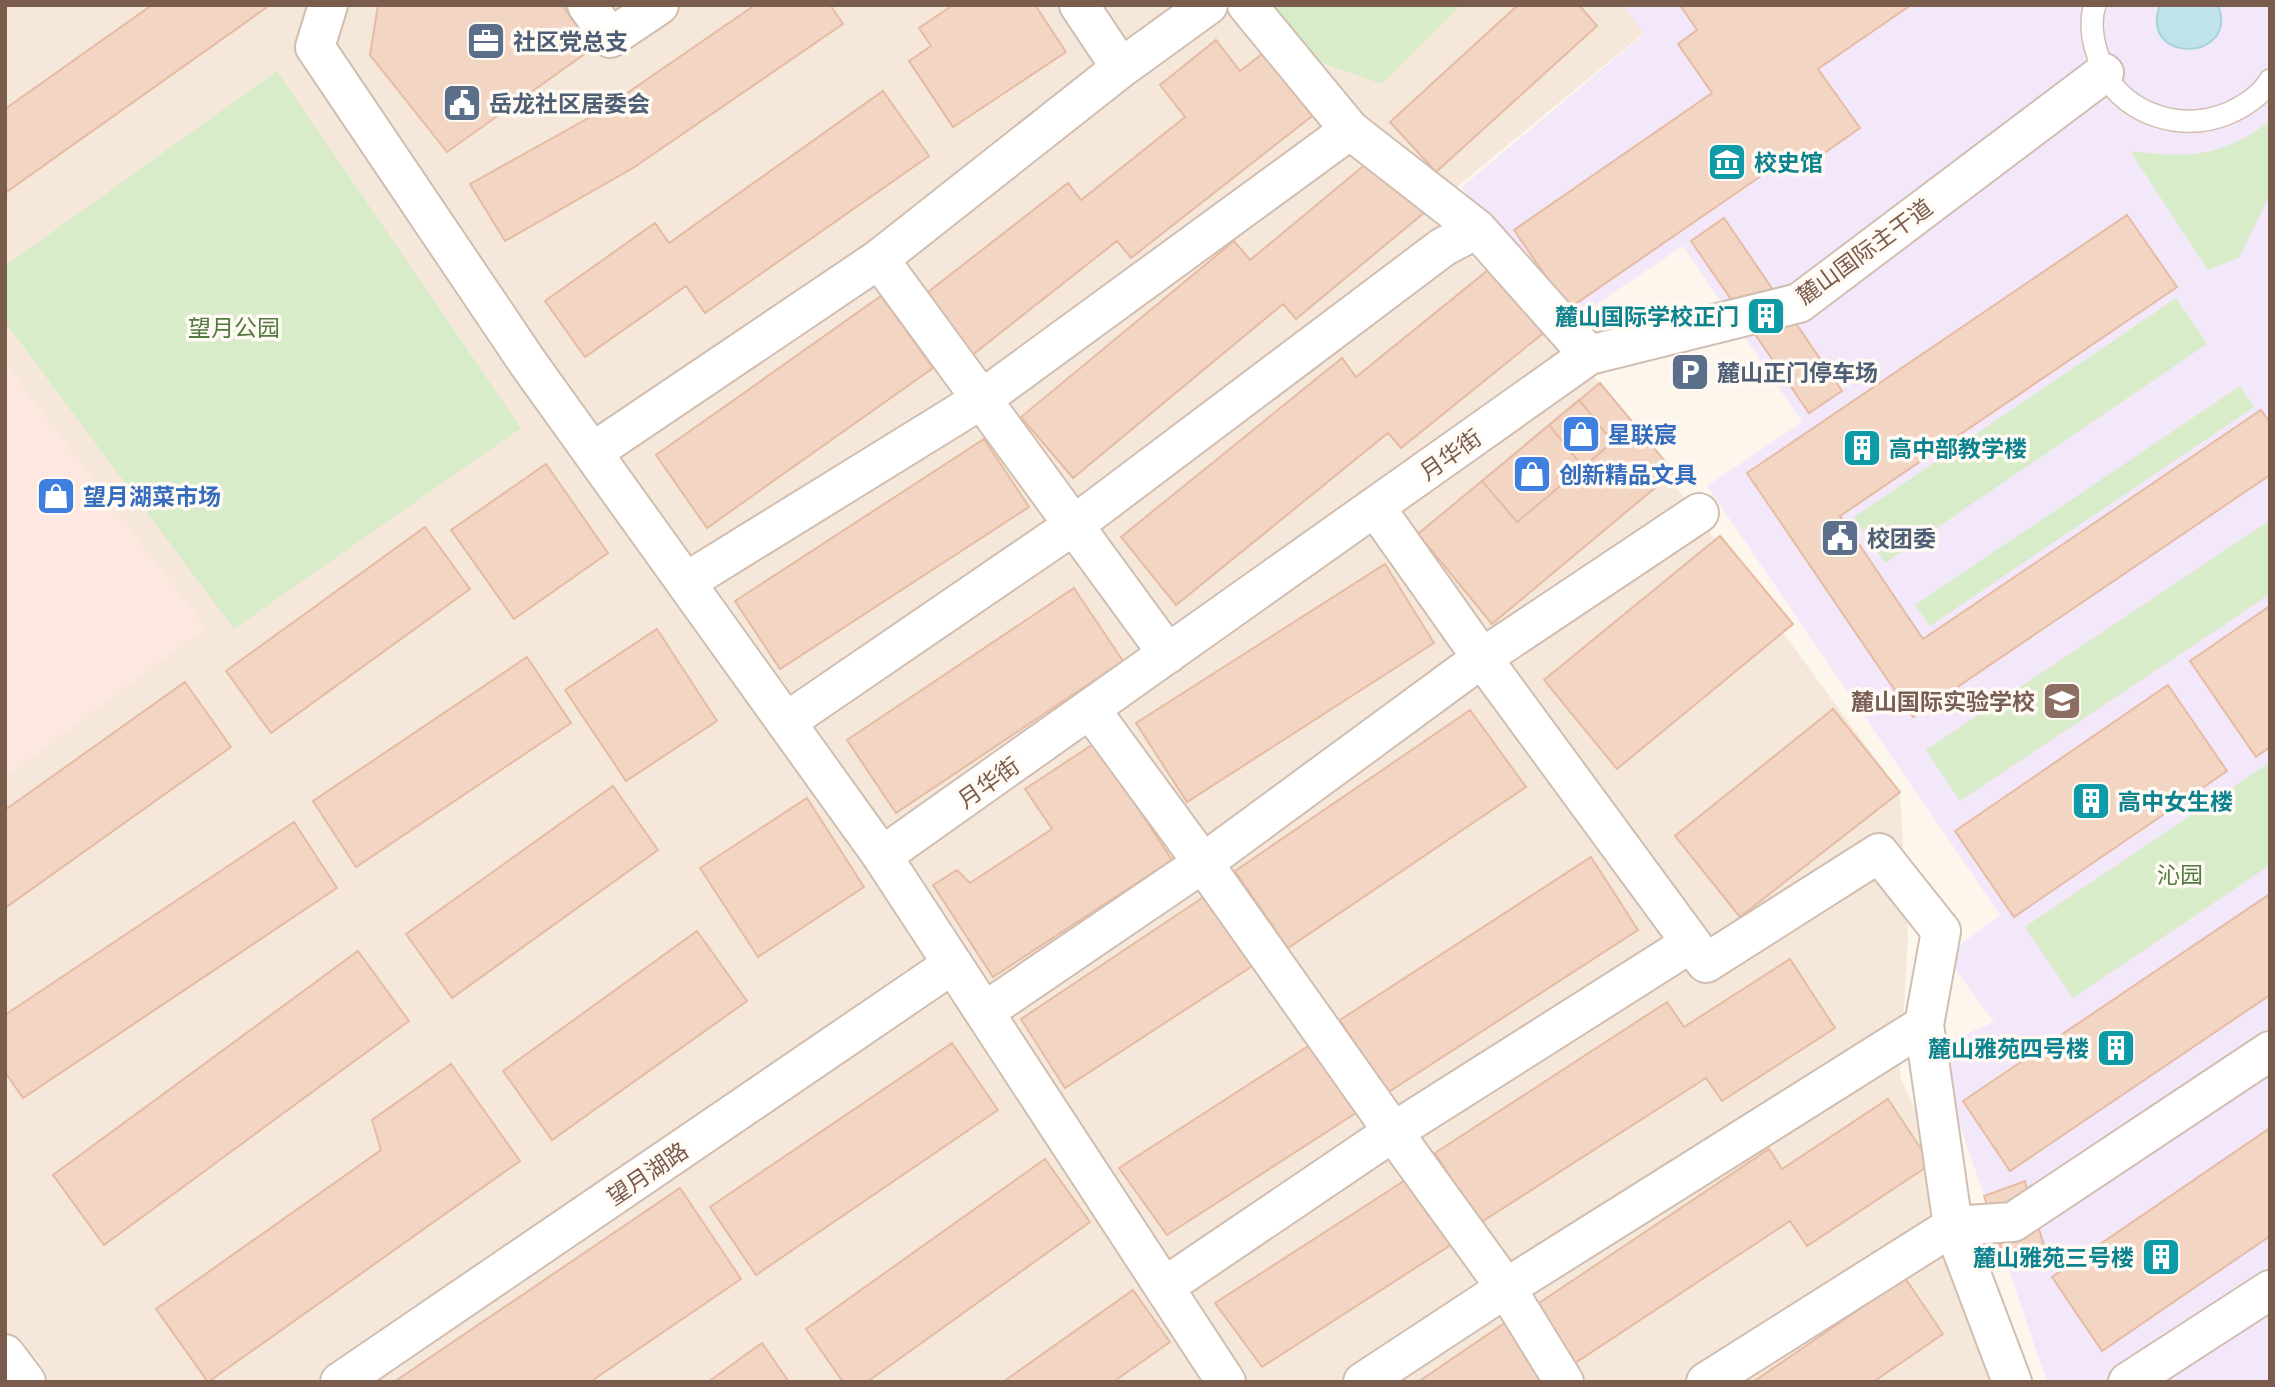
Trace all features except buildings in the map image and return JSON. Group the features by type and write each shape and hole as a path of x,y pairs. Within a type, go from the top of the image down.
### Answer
{"street":[{"path":"328,5 315,47 528,363 882,856 1226,1382"},
{"path":"587,5 610,38 659,5"},
{"path":"1079,5 1121,68"},
{"path":"593,452 879,259 1121,68 1208,5"},
{"path":"1247,5 1350,130 1477,229 1589,355"},
{"name":"麓山国际主干道","path":"1589,355 1799,303 2104,73"},
{"path":"686,582 982,399 1350,130"},
{"path":"786,722 1074,525 1443,247 1477,229"},
{"path":"879,259 1168,654"},
{"name":"月华街","path":"882,856 1589,355"},
{"path":"1375,507 1482,658 1706,963 1879,853 1941,931 1924,1025 1953,1226 1999,1376"},
{"path":"984,1012 1203,863 1482,658 1699,513"},
{"path":"1090,709 1506,1288 1564,1382"},
{"path":"1164,1287 1393,1132 1691,943"},
{"name":"望月湖路","path":"341,1382 953,964"},
{"path":"1363,1382 1506,1288 1924,1025"},
{"path":"1706,1382 1953,1226 2013,1222 2270,1051"},
{"path":"2128,1382 2270,1290"},
{"path":"5,1354 26,1382"}],"lane":[{"path":"2095,5 2093,42 2104,73 2123,98 2150,115 2182,123 2213,120 2243,107 2270,80"}],"shaded area":[{"path":"5,5 1624,5 1644,33 1426,212 1600,383 1900,792 1908,938 1900,1076 2034,1382 5,1382"},
{"name":"麓山国际实验学校","path":"1624,5 2270,5 2270,1382 2047,1382 1960,1125 1946,1043 1994,1022 1946,956 2000,915 1707,486 1802,422 1683,246 1564,326 1462,187 1644,34"},
{"name":"望月湖菜市场","path":"5,363 206,628 5,778"}],"green space":[{"path":"1270,5 1461,5 1381,84 1306,57"},
{"name":"望月公园","path":"277,71 521,428 234,629 5,322 5,266"},
{"path":"2270,121 2270,194 2239,258 2208,270 2130,151 2187,154 2219,149"},
{"path":"2176,298 2207,344 1885,563 1854,517"},
{"path":"2240,386 2254,407 1930,626 1915,605"},
{"path":"2270,520 2270,594 1960,801 1926,750"},
{"name":"沁园","path":"2270,762 2270,865 2073,998 2025,927"}],"water":[{"path":"2160,5 2218,5 2221,24 2215,37 2204,46 2189,49 2174,46 2163,38 2157,25"}],"place":[{"name":"社区党总支","path":"486,41"},
{"name":"岳龙社区居委会","path":"462,103"},
{"name":"校史馆","path":"1727,162"},
{"name":"麓山国际学校正门","path":"1766,316"},
{"name":"麓山正门停车场","path":"1690,372"},
{"name":"星联宸","path":"1581,434"},
{"name":"高中部教学楼","path":"1862,448"},
{"name":"创新精品文具","path":"1532,474"},
{"name":"望月湖菜市场","path":"56,496"},
{"name":"校团委","path":"1840,538"},
{"name":"麓山国际实验学校","path":"2062,701"},
{"name":"高中女生楼","path":"2091,801"},
{"name":"麓山雅苑四号楼","path":"2116,1048"},
{"name":"麓山雅苑三号楼","path":"2161,1257"}]}
